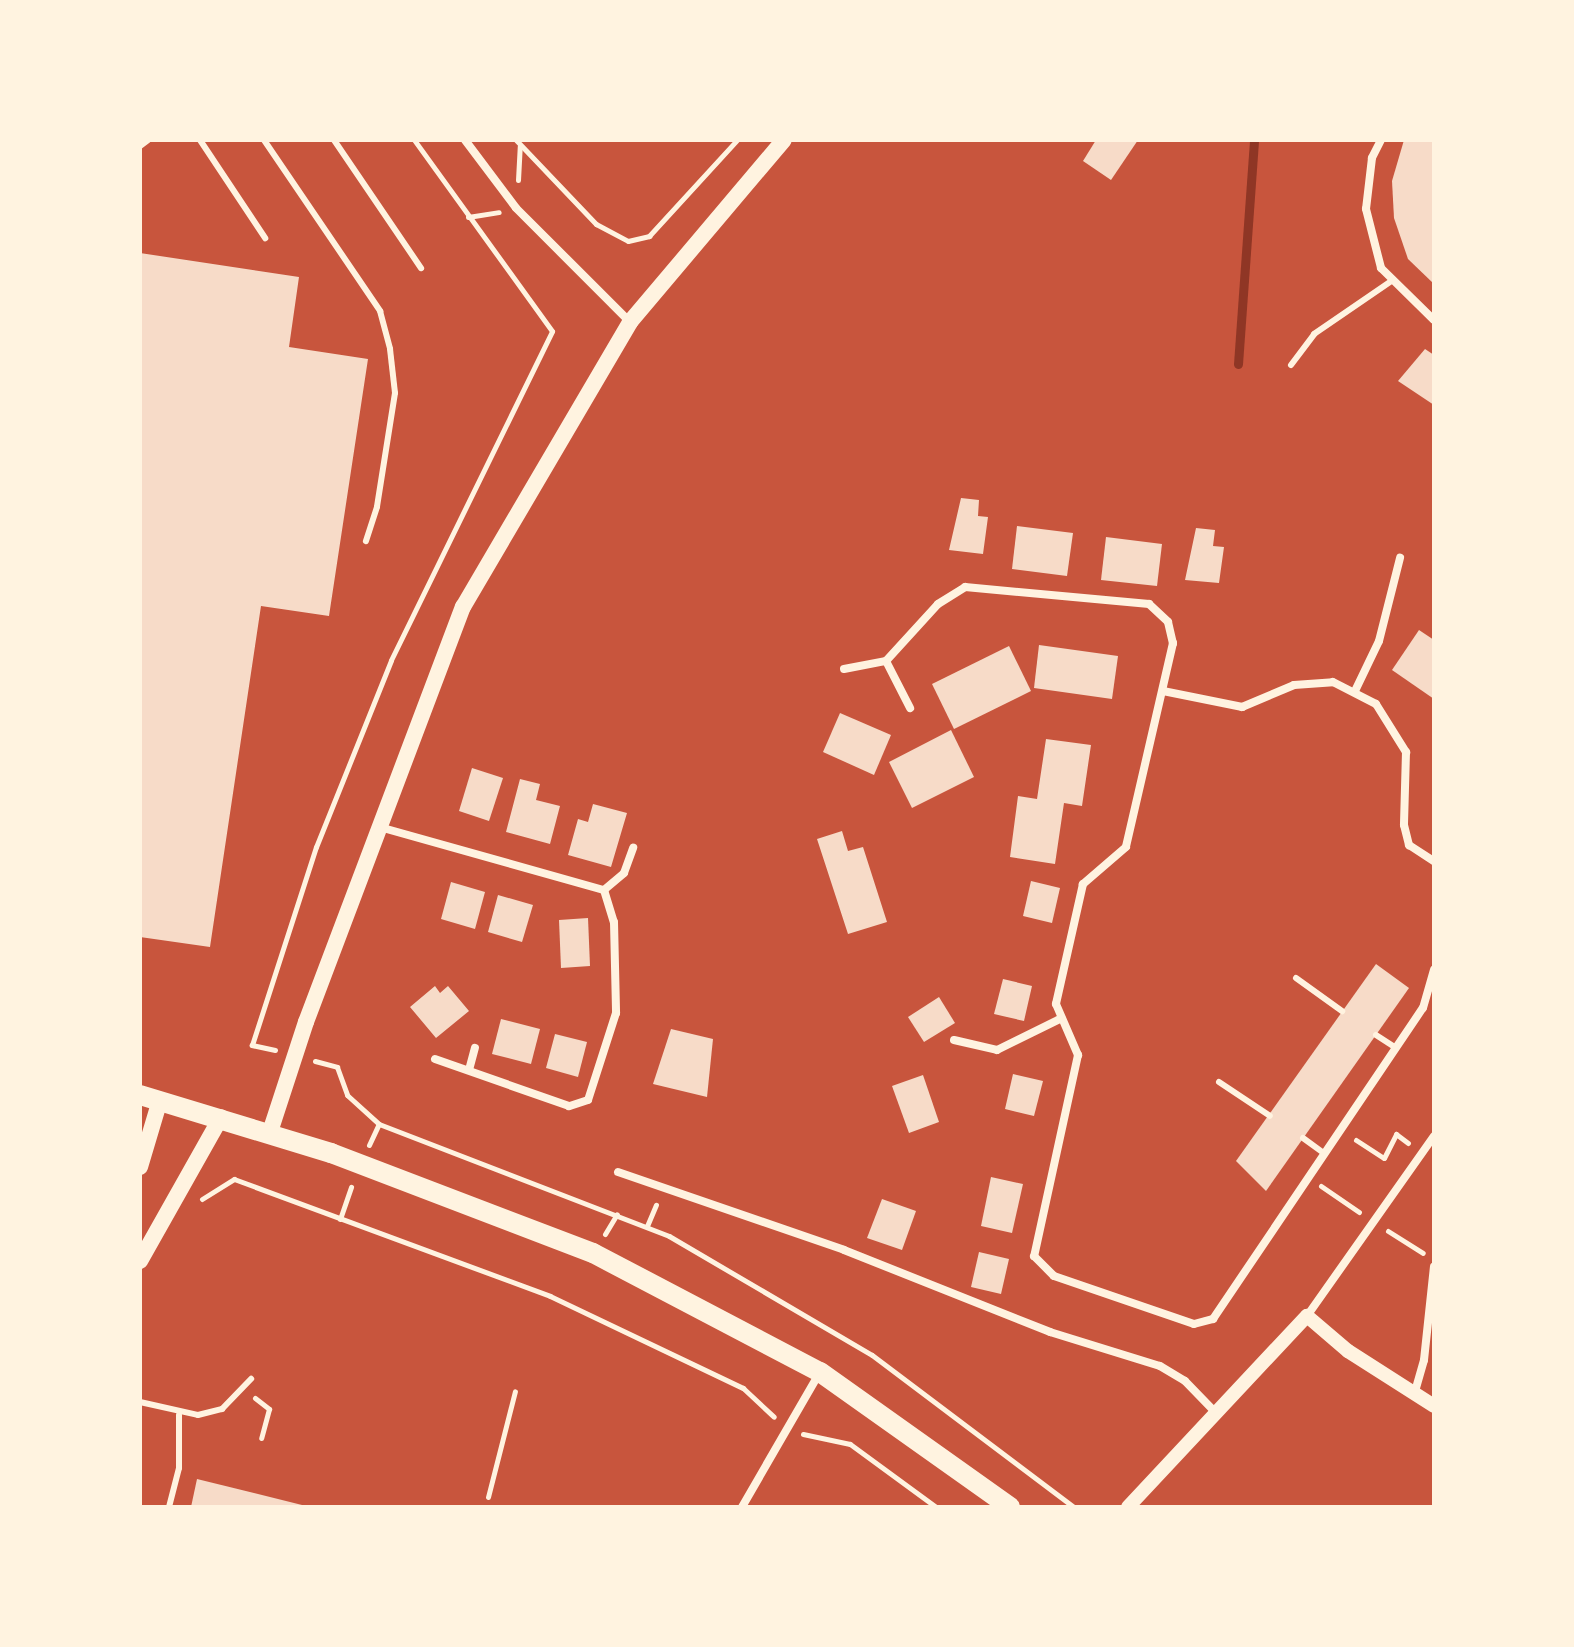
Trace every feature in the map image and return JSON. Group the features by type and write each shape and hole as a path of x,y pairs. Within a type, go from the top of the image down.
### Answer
{"main road":[{"path":"270,1132 295,1056 383,828 429,689 463,607 630,322 784,140"},
{"path":"140,1167 150,1097 270,1132 593,1253 820,1372 1010,1507"},
{"path":"140,1261 221,1117"}],"street":[{"path":"465,140 516,208 630,322"},
{"path":"1381,140 1372,158 1366,209 1381,268 1434,320"},
{"path":"1355,691 1379,641 1400,558"},
{"path":"844,669 886,661 938,604 965,587 1149,604 1168,622 1173,643 1126,847 1083,884 1056,1004 1078,1055 1034,1256 1054,1276 1194,1324 1213,1319 1322,1152 1423,1008 1434,970"},
{"path":"886,661 910,708"},
{"path":"1163,691 1242,707 1294,685 1333,682 1376,704 1406,752 1404,825 1409,845 1434,861"},
{"path":"383,828 604,890"},
{"path":"604,890 624,873 633,848"},
{"path":"435,1059 569,1106 588,1100 618,993 614,922 604,890"},
{"path":"954,1040 997,1050 1062,1018"},
{"path":"469,1070 475,1048"},
{"path":"1128,1507 1307,1316 1434,1136"},
{"path":"618,1172 844,1250 1050,1332 1160,1366 1185,1381 1217,1414"},
{"path":"1413,1396 1424,1360 1434,1267"},
{"path":"1307,1316 1413,1396 1434,1406"},
{"path":"742,1507 820,1372"}],"lane":[{"path":"140,146 148,140"},
{"path":"200,140 265,238"},
{"path":"264,140 380,311 390,349 395,393 377,507 366,541"},
{"path":"334,140 421,268"},
{"path":"1291,365 1314,334 1393,280"},
{"path":"1296,978 1342,1011"},
{"path":"1376,1035 1396,1048"},
{"path":"1219,1082 1270,1116"},
{"path":"1303,1138 1322,1152"},
{"path":"140,1402 179,1415 222,1409 245,1390 251,1379"},
{"path":"169,1507 179,1468 179,1415"}],"path":[{"path":"414,140 552,331 391,660 316,847 252,1045 337,1067 347,1095 379,1124 669,1236 872,1355 1074,1507"},
{"path":"516,140 596,224 628,241 649,236 737,140"},
{"path":"468,217 516,208"},
{"path":"1339,1129 1384,1158 1396,1134 1422,1152"},
{"path":"179,1189 200,1200 234,1179 550,1296 743,1388 788,1427 850,1444 936,1507"},
{"path":"245,1390 269,1409 261,1438"},
{"path":"488,1497 515,1391"}],"building":[{"path":"1096,140 1138,140 1111,180 1083,161"},
{"path":"1404,140 1434,140 1434,284 1408,259 1394,218 1392,181"},
{"path":"140,253 299,277 289,347 368,359 329,616 261,606 210,947 140,937"},
{"path":"1425,349 1434,355 1434,405 1398,381"},
{"path":"961,498 979,500 978,516 988,517 983,554 949,550"},
{"path":"1017,526 1073,533 1067,576 1012,569"},
{"path":"1196,528 1215,530 1213,546 1224,547 1219,583 1185,580"},
{"path":"1106,537 1162,544 1157,586 1101,580"},
{"path":"1419,630 1434,640 1434,699 1392,670"},
{"path":"1039,645 1118,656 1112,699 1034,688"},
{"path":"1009,646 1031,691 954,729 932,684"},
{"path":"840,713 891,735 874,775 823,752"},
{"path":"951,730 974,777 912,808 889,762"},
{"path":"1046,739 1091,745 1082,806 1064,803 1055,864 1010,857 1018,796 1037,799"},
{"path":"472,768 503,778 489,821 459,811"},
{"path":"520,779 540,784 536,800 560,806 550,844 506,832"},
{"path":"593,804 627,813 611,867 568,855 578,819 588,822"},
{"path":"842,831 848,851 863,847 887,922 848,934 817,839"},
{"path":"1031,881 1060,888 1052,923 1023,916"},
{"path":"451,882 485,892 475,929 441,919"},
{"path":"498,895 533,905 522,942 488,932"},
{"path":"588,918 590,966 561,968 559,920"},
{"path":"1376,964 1409,988 1266,1191 1236,1161"},
{"path":"1003,979 1032,986 1024,1021 994,1014"},
{"path":"435,986 440,993 448,986 469,1011 436,1038 410,1007"},
{"path":"939,997 955,1023 924,1042 908,1017"},
{"path":"501,1019 540,1029 531,1064 492,1054"},
{"path":"671,1029 713,1039 707,1097 653,1084"},
{"path":"555,1034 587,1042 578,1077 546,1068"},
{"path":"1013,1074 1043,1081 1034,1116 1005,1109"},
{"path":"923,1075 939,1122 909,1133 892,1086"},
{"path":"991,1177 1023,1184 1012,1233 981,1226"},
{"path":"882,1199 916,1211 902,1250 867,1238"},
{"path":"979,1252 1009,1259 1001,1294 971,1287"},
{"path":"197,1479 306,1506 306,1507 191,1507"}],"waterway":[{"path":"1238,364 1254,140"}]}
